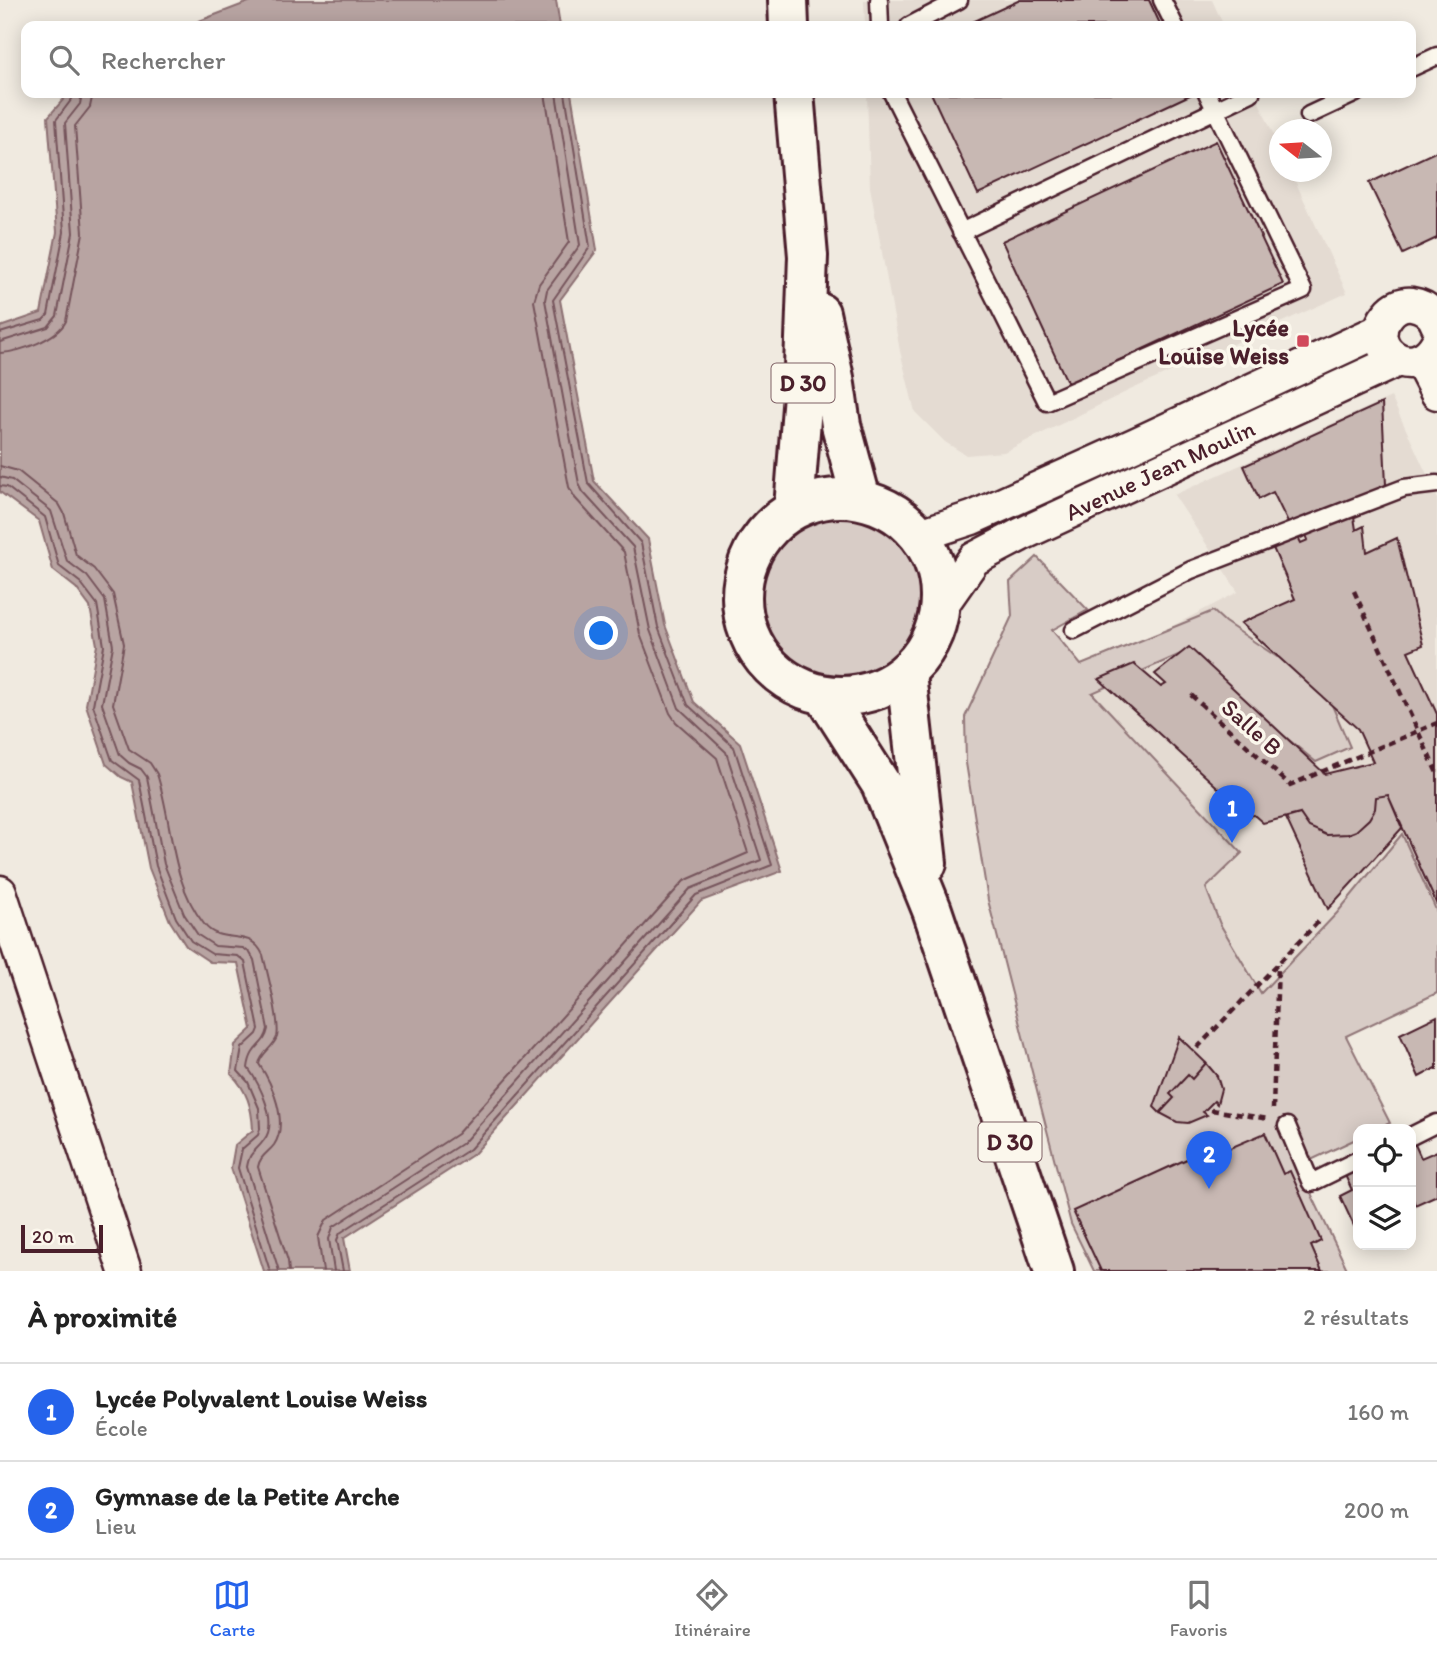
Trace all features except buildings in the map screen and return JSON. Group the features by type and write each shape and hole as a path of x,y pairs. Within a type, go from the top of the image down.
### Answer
{"main road":[{"path":"788,0 789,21"},
{"name":"D 30","path":"794,98 808,256 803,394 794,508"},
{"name":"D 30","path":"808,256 834,377 841,425 861,499"},
{"path":"826,498 861,499 894,512 920,535 937,568 941,606 930,643 906,674 872,693 839,698 807,692 779,675 757,651 744,621 742,588 750,556 769,528 794,508 826,498"},
{"name":"D 30","path":"906,674 932,910"},
{"name":"D 30","path":"824,695 881,784 932,910 1054,1271"}],"street":[{"path":"1433,311 1416,304 1398,306 1390,312 1381,330 1384,348 1418,354 1437,393"},
{"name":"Avenue Jean Moulin","path":"920,535 972,518 1381,330"},
{"name":"Avenue Jean Moulin","path":"941,606 974,559 1020,535 1418,354"},
{"path":"0,892 125,1271"}],"lane":[{"path":"879,0 880,21"},
{"path":"919,21 960,0"},
{"path":"1162,0 1172,21"},
{"path":"1416,66 1437,56"},
{"path":"894,98 1047,402 1303,290 1210,98"},
{"path":"961,232 1240,98"},
{"path":"1309,115 1345,98"},
{"path":"1074,630 1191,570 1404,488 1437,484"},
{"path":"1280,1123 1311,1182 1353,1162"},
{"path":"1416,1134 1437,1123"}],"path":[{"path":"1354,592 1437,774"},
{"name":"Salle B","path":"1191,695 1290,785 1418,732"},
{"path":"1418,732 1437,723"},
{"path":"1197,1048 1319,921"},
{"path":"1211,1110 1280,1123 1278,964"}],"shaded area":[{"path":"864,0 1212,0 1222,21 865,21"},
{"path":"867,98 1257,98 1269,125 1269,182 1296,182 1347,293 1130,390 1004,452 966,455 945,442 915,412 900,351 870,187"},
{"path":"1391,397 1437,496 1437,925 1272,1110 1080,674 1238,592 1174,495"},
{"path":"839,517 870,523 896,541 914,567 920,598 914,629 896,655 870,673 839,679 808,673 782,655 764,629 758,598 764,567 782,541 808,523"},
{"path":"1037,557 1088,610 1052,630 1081,665 1213,611 1277,657 1307,647 1350,747 1316,762 1183,653 1092,693 1242,853 1206,888 1220,924 1261,993 1337,913 1402,834 1437,912 1437,993 1346,1036 1390,1123 1353,1124 1353,1140 1298,1166 1348,1271 1094,1271 1071,1224 988,900 966,763 965,717 1012,616 1010,582"}],"water":[{"path":"254,0 556,0 559,21 199,21"},
{"path":"65,98 572,98 597,250 560,300 594,481 648,539 665,625 694,702 740,743 782,871 701,901 474,1154 344,1238 350,1271 264,1271 231,1168 235,1145 253,1130 248,1099 231,1074 235,1045 252,1029 238,963 210,962 186,946 170,921 149,868 132,782 121,777 106,764 86,705 97,645 90,607 76,588 53,570 39,521 0,492 0,327 41,313 57,232 48,117"}],"place":[{"name":"Lycée Louise Weiss","path":"1303,341"},
{"name":"Lycée Polyvalent Louise Weiss","path":"1232,843"},
{"name":"Gymnase de la Petite Arche","path":"1209,1189"}]}
